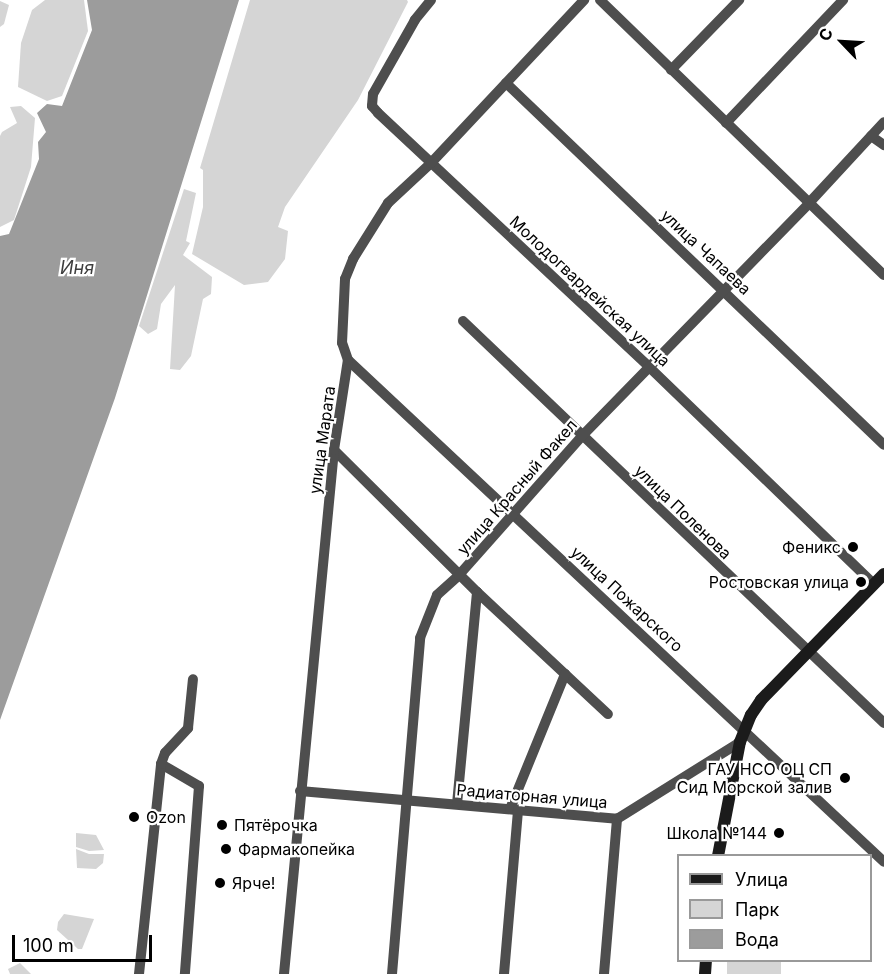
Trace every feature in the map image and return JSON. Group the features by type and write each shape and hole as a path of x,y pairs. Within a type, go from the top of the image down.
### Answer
{"street":[{"name":"Молодогвардейская улица","path":"431,0 414,20 373,94 372,106 648,366 874,584"},
{"name":"улица Марата","path":"284,974 334,450 348,360 342,343 345,279 353,259 388,203 431,163 584,0"},
{"path":"600,0 884,275"},
{"path":"671,70 740,0"},
{"path":"726,123 843,0"},
{"name":"улица Чапаева","path":"506,83 884,445"},
{"name":"улица Красный Факел","path":"392,974 420,638 437,594 459,575 582,436 648,366 809,203 884,122"},
{"path":"871,136 884,146"},
{"name":"улица Поленова","path":"463,321 884,723"},
{"name":"улица Пожарского","path":"348,360 514,512 742,736 884,861"},
{"path":"334,450 459,575 608,714"},
{"path":"718,854 742,736 761,700 884,574"},
{"path":"457,804 477,592"},
{"path":"504,974 514,810 565,674"},
{"path":"139,974 161,764 165,753 188,728 193,680"},
{"name":"Радиаторная улица","path":"300,791 617,819 742,736"},
{"path":"161,764 199,786 185,974"},
{"path":"604,974 617,819"}],"green space":[{"path":"45,0 84,0 88,31 62,96 47,101 18,87 21,43 32,10"},
{"path":"250,0 407,0 408,2 358,100 285,207 278,227 288,231 285,259 268,282 244,285 192,254 203,207 203,170 200,168"},
{"path":"0,1 9,5 4,24 0,27"},
{"path":"21,106 35,118 31,167 14,220 0,227 0,136 2,132 17,123 10,107"},
{"path":"184,189 196,193 186,241 190,243 183,255 212,277 211,294 203,299 191,356 180,370 170,369 175,285 161,304 157,329 148,334 139,326"},
{"path":"76,833 96,835 104,850 89,851 76,847"},
{"path":"76,849 89,854 104,854 103,863 96,869 77,868"},
{"path":"64,914 94,919 82,949 78,949 57,930 58,922"},
{"path":"727,962 781,962 781,974 727,974"},
{"path":"20,963 31,974 10,974 8,969"}],"water":[{"name":"Иня","path":"87,0 239,0 115,398 0,720 0,236 9,234 39,159 38,142 46,132 37,113 47,104 62,106 92,30"}],"place":[{"name":"Феникс","path":"853,547"},
{"name":"Ростовская улица","path":"861,582"},
{"name":"ГАУ НСО ОЦ СП Сид Морской залив","path":"845,778"},
{"name":"Ozon","path":"134,817"},
{"name":"Пятёрочка","path":"222,825"},
{"name":"Школа №144","path":"779,833"},
{"name":"Фармакопейка","path":"226,849"},
{"name":"Ярче!","path":"220,883"}]}
